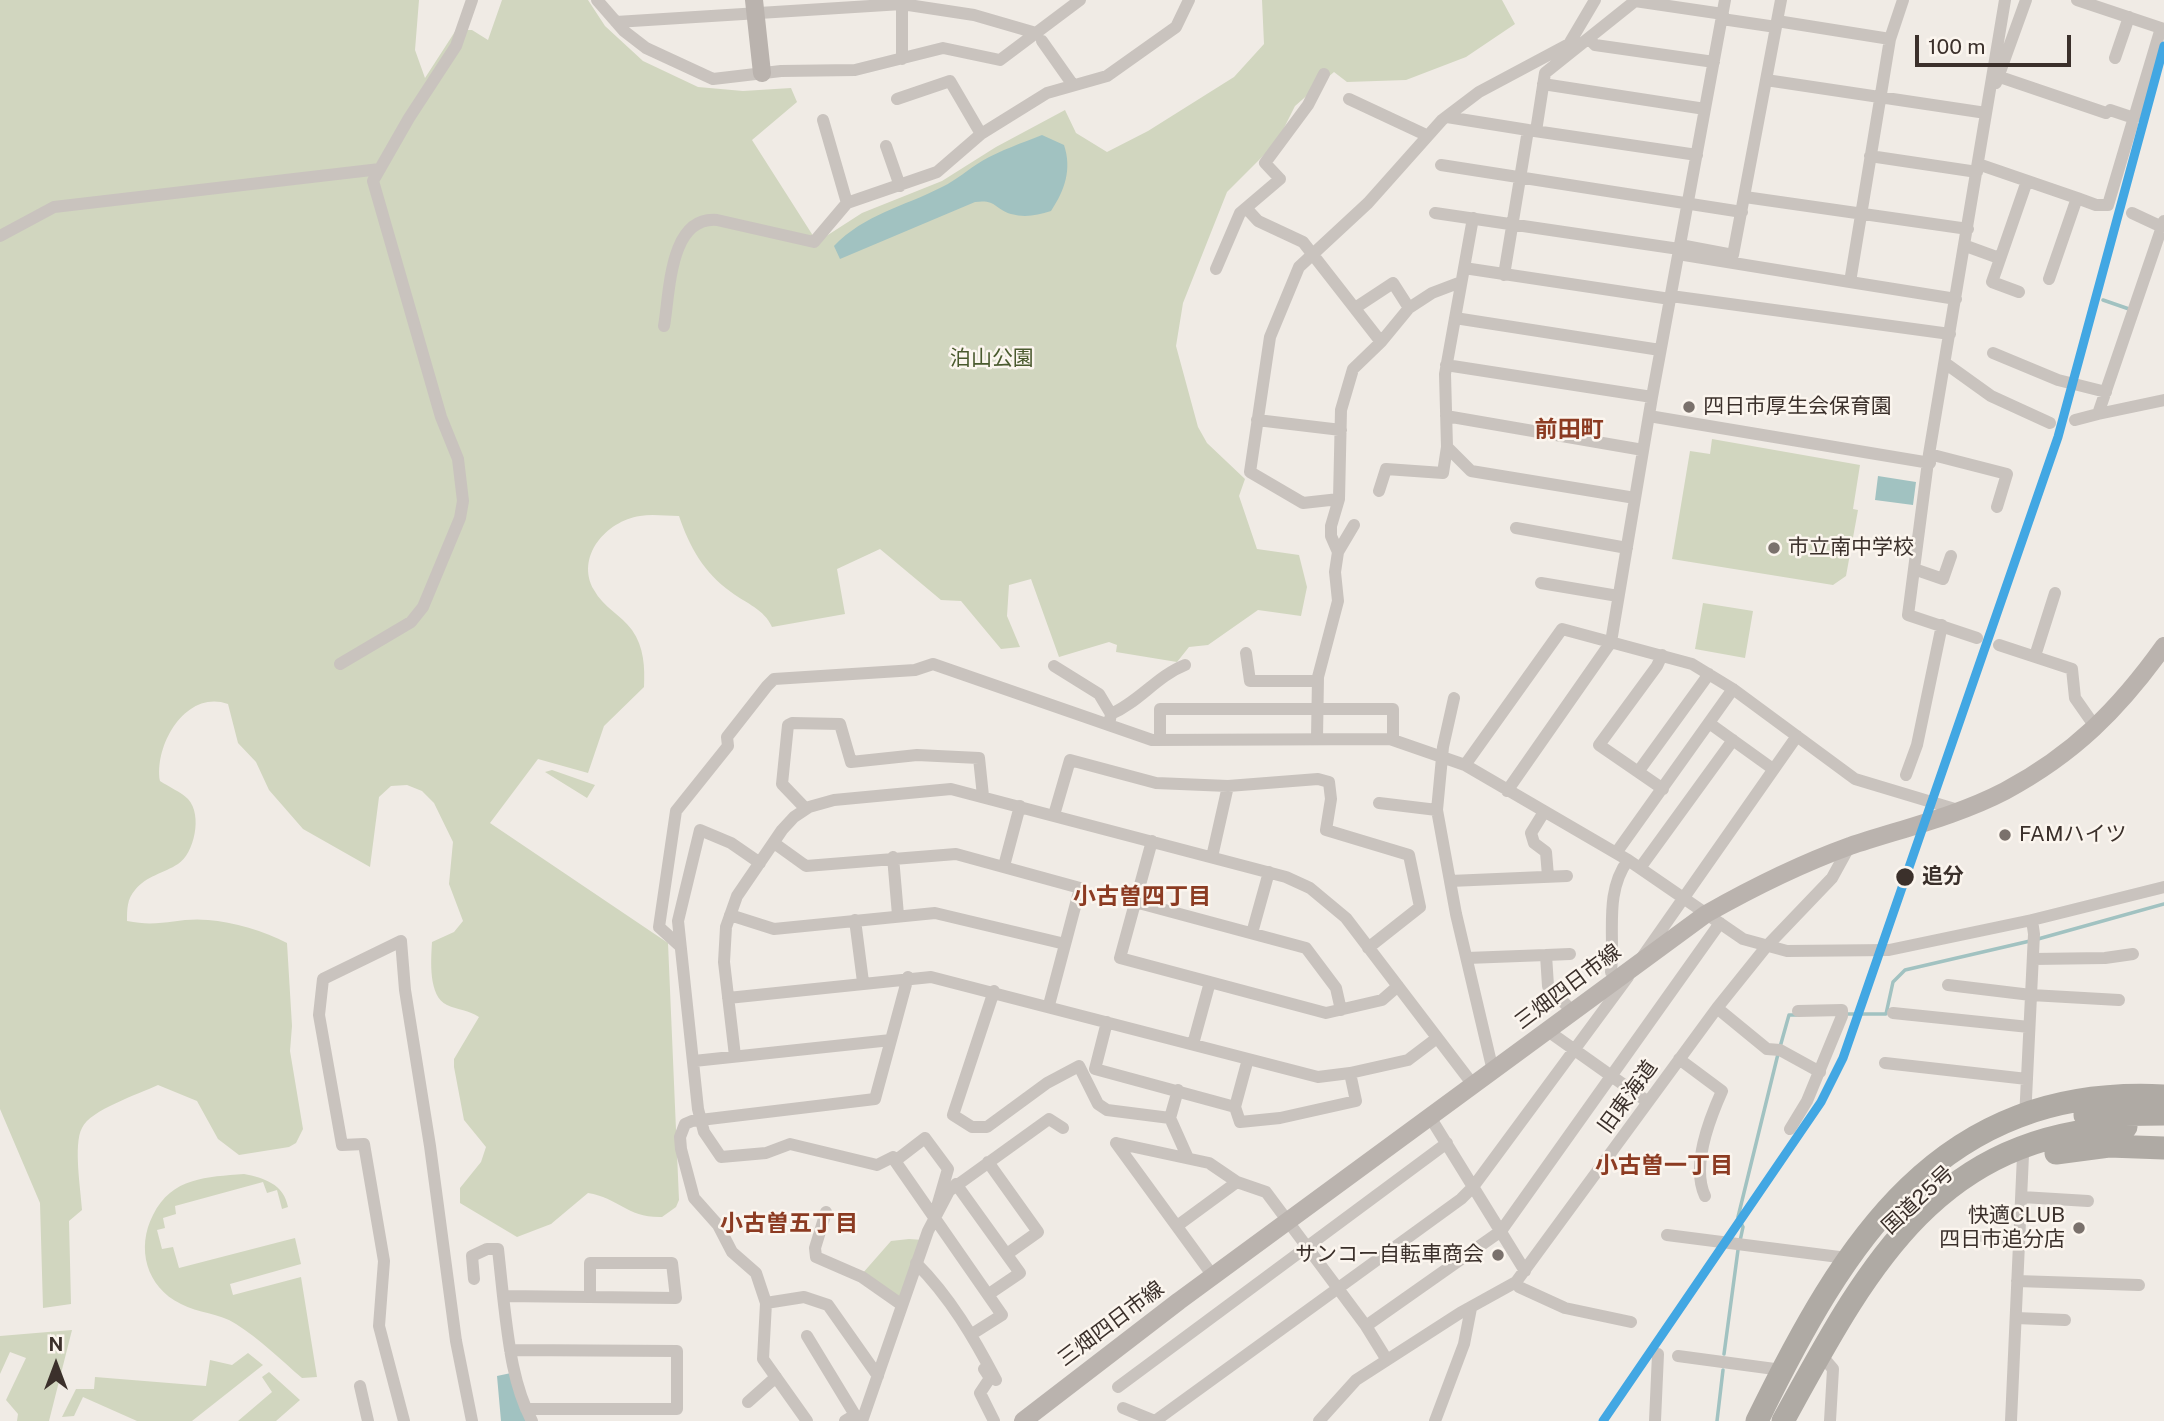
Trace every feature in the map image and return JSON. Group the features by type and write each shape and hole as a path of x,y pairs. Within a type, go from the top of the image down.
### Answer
{"highway":[{"path":"1757,1421 1782,1370 1847,1258 1888,1207 1937,1162 1987,1131 2026,1116 2114,1096 2164,1096"},
{"name":"国道25号","path":"1766,1421 1816,1328 1856,1265 1882,1232 1935,1181 1991,1144 2028,1128 2087,1114 2164,1114"},
{"name":"国道25号","path":"1783,1421 1844,1311 1866,1279 1896,1240 1942,1194 1982,1165 2014,1149 2104,1128 2164,1129"},
{"path":"1792,1421 1884,1273 1929,1220 1974,1185 2023,1158 2087,1147 2164,1148"}],"main road":[{"path":"755,6 762,73"},
{"name":"三畑四日市線","path":"1023,1421 1213,1276 1637,964 1713,919 1751,888 1849,847 2005,791 2096,728 2122,704 2163,649"}],"street":[{"path":"340,664 411,622 423,607 460,518 463,501 458,459 441,417 373,181 408,118 456,46 472,0"},
{"path":"597,0 616,22 646,48 706,77 731,79 762,73 855,70 952,48 989,60 1000,60 1039,37 1080,0"},
{"path":"664,326 680,241 692,226 709,219 717,220 814,242 847,203 900,186 945,167 981,134 1047,93 1107,76 1176,27 1189,0"},
{"path":"1339,499 1303,503 1250,472 1270,337 1299,267 1368,203 1426,135 1447,117 1479,92 1569,44 1595,0"},
{"path":"1507,791 1611,642 1648,416 1726,0"},
{"path":"1679,250 1733,255 1781,0"},
{"path":"1850,282 1890,39 1903,0"},
{"path":"1977,638 1908,615 1929,459 2005,0"},
{"path":"1990,92 2000,77 2026,0"},
{"path":"2000,77 2134,118 2163,28 2077,0"},
{"path":"1504,275 1520,177 1545,73 1635,1 1722,17 1890,39"},
{"path":"616,22 755,6 902,2 974,15 1039,37 1073,85"},
{"path":"902,2 902,59"},
{"path":"2115,58 2129,17"},
{"path":"1589,39 1595,45 1714,62"},
{"path":"1216,269 1240,213 1280,179 1265,163 1308,105 1324,74"},
{"path":"1766,80 1986,113"},
{"path":"897,99 950,81 981,134"},
{"path":"1543,84 1705,109"},
{"path":"1349,99 1426,135"},
{"path":"1447,117 1697,155"},
{"path":"823,120 847,203"},
{"path":"1870,156 1978,168 2027,181 2096,205 2108,205 2132,124"},
{"path":"887,146 900,186"},
{"path":"1441,165 1742,212"},
{"path":"0,236 54,206 380,169"},
{"path":"2019,292 1992,282 2027,181"},
{"path":"1745,197 1861,216 1968,229"},
{"path":"2049,279 2077,198"},
{"path":"1247,209 1258,221 1303,242 1381,342"},
{"path":"1435,212 1679,250 1956,299"},
{"path":"2098,414 2163,224 2132,213"},
{"path":"1379,491 1386,469 1443,473 1447,447 1446,365 1474,218"},
{"path":"1966,246 2000,258"},
{"path":"1464,268 1950,334"},
{"path":"1338,552 1331,536 1331,526 1339,499 1341,410 1353,369 1381,342 1409,307 1432,293 1461,282"},
{"path":"1355,308 1393,283 1409,307"},
{"path":"1455,318 1660,350"},
{"path":"1993,354 2059,380 2106,392"},
{"path":"1945,363 1991,396 2050,423"},
{"path":"1446,365 1652,397"},
{"path":"2075,420 2164,400"},
{"path":"1446,416 1643,450"},
{"path":"1648,416 1929,459 2007,474 1997,507"},
{"path":"1257,420 1341,430"},
{"path":"1447,447 1471,471 1635,498"},
{"path":"1317,738 1318,681 1338,601 1335,572 1338,552 1354,525"},
{"path":"1516,528 1626,548"},
{"path":"1914,569 1943,579 1951,556"},
{"path":"1541,583 1618,596"},
{"path":"2035,656 2055,593"},
{"path":"1906,775 1917,745 1942,625"},
{"path":"1465,765 1562,629 1662,655 1709,674 1855,779 1958,810"},
{"path":"1999,645 2071,669 2075,698 2096,728"},
{"path":"1246,653 1250,681 1318,681"},
{"path":"1662,655 1657,666 1600,745 1663,789"},
{"path":"698,771 774,679 915,670 933,664 1110,720 1160,740 1393,740 1442,756 1465,765 1622,856 1742,939 1766,947 1815,953 2034,940 2105,958 2133,954"},
{"path":"1110,720 1171,670 1185,665"},
{"path":"1054,666 1099,694 1110,720"},
{"path":"1638,772 1709,674"},
{"path":"1619,977 1611,972 1612,897 1622,856 1663,789 1733,689"},
{"path":"1454,698 1442,756 1437,810 1450,881 1493,1072"},
{"path":"1160,740 1160,709 1393,709 1393,740"},
{"path":"805,808 782,784 788,725 792,723 840,724 851,762 917,755 979,758 983,796"},
{"path":"1709,723 1773,769"},
{"path":"1124,1408 1155,1421 1473,1187 1637,964 1681,897 1797,736"},
{"path":"680,946 659,927 676,811 729,746 727,737"},
{"path":"1640,868 1733,740"},
{"path":"1054,815 1070,760 1156,783 1228,786 1318,779 1329,782 1331,799 1326,830 1409,855 1420,906 1368,948"},
{"path":"1212,857 1228,786"},
{"path":"734,1056 724,943 730,915 737,896 793,817 805,808 834,800 951,789 1269,872 1310,888 1336,907 1474,1086"},
{"path":"1380,803 1437,810"},
{"path":"1003,866 1020,806"},
{"path":"1544,812 1531,834 1534,843 1546,852 1548,876"},
{"path":"760,863 731,843 700,830 678,921 704,1132 721,1157 766,1153 790,1144 877,1165 893,1157 1002,1315 972,1334"},
{"path":"1152,841 1120,958 1326,1013 1382,1000 1398,986"},
{"path":"774,843 806,866 892,857 956,855 1080,888 1048,1005"},
{"name":"旧東海道","path":"1319,1421 1356,1380 1520,1277 1717,1008 1766,947 1832,878 1849,847"},
{"path":"892,857 898,915"},
{"path":"1252,933 1269,872"},
{"path":"1450,881 1567,876"},
{"path":"2034,940 2164,887"},
{"path":"1135,902 1306,948 1336,988 1341,1010"},
{"path":"730,915 774,929 935,913 1065,944"},
{"path":"1366,1326 1501,1231 1612,1076 1713,919"},
{"path":"855,920 863,982"},
{"path":"2026,1116 2034,940"},
{"path":"401,1420 379,1326 384,1261 370,1172 364,1144 342,1145 319,1015 323,979 401,941 405,990 430,1146 456,1341 472,1421"},
{"path":"1467,958 1570,954"},
{"path":"1546,955 1548,986 1572,1011"},
{"path":"728,998 908,977 942,979 1318,1077 1408,1060 1437,1038"},
{"path":"807,1421 763,1359 765,1303 756,1273 732,1252 718,1225 694,1198 687,1177 680,1137 685,1124 701,1120 875,1099 908,977"},
{"path":"1193,1044 1210,982"},
{"path":"1948,985 2031,995 2119,1000"},
{"path":"995,991 953,1115 972,1127 986,1127 1002,1118 1046,1083 1079,1066 1098,1104 1107,1110 1170,1118"},
{"path":"1717,1008 1767,1049 1778,1050 1820,1072"},
{"path":"1790,1129 1836,1037 1842,1010 1798,1011"},
{"path":"1893,1013 2029,1027"},
{"path":"1107,1022 1096,1069 1235,1107"},
{"path":"1548,1031 1648,1101"},
{"path":"694,1061 891,1040"},
{"path":"1248,1059 1235,1107 1240,1122 1280,1118 1356,1101 1350,1073"},
{"path":"1679,1059 1722,1091 1707,1134 1699,1183 1705,1196"},
{"path":"1885,1063 2027,1079"},
{"path":"1178,1090 1170,1118 1187,1156"},
{"path":"1430,1117 1501,1231 1520,1277 1518,1287 1564,1308 1632,1322"},
{"path":"934,1217 956,1184 1049,1119 1063,1128"},
{"path":"853,1420 878,1376 934,1217 948,1169 925,1139 895,1161"},
{"path":"1213,1276 1116,1143 1187,1156 1209,1163 1237,1182 1266,1192 1366,1326 1387,1360"},
{"path":"1118,1387 1447,1143"},
{"path":"2011,1421 2023,1158"},
{"path":"988,1162 1038,1232 1007,1254"},
{"path":"1177,1226 1237,1182"},
{"path":"956,1184 1020,1273 989,1294"},
{"path":"2022,1197 2088,1201"},
{"path":"826,1212 816,1257 862,1277 902,1305"},
{"path":"1966,1234 2019,1240"},
{"path":"1667,1235 1847,1258"},
{"path":"474,1279 472,1256 487,1249 498,1249 510,1350 526,1409 533,1421"},
{"path":"503,1296 676,1298 672,1263 590,1263 590,1297"},
{"path":"916,1263 935,1282 972,1334 996,1380"},
{"path":"2017,1280 2139,1285"},
{"path":"765,1303 804,1297 828,1305 878,1376"},
{"path":"1434,1421 1464,1344 1471,1308"},
{"path":"2016,1318 2065,1320"},
{"path":"807,1336 855,1415 853,1420"},
{"path":"510,1350 677,1351 677,1409 526,1409"},
{"path":"1654,1421 1658,1354"},
{"path":"1678,1356 1782,1370"},
{"path":"976,1357 990,1378 980,1393 994,1421"},
{"path":"1827,1362 1833,1369 1830,1421"},
{"path":"748,1402 776,1377"},
{"path":"360,1386 368,1421"}],"green space":[{"name":"泊山公園","path":"0,0 419,0 415,50 425,78 456,30 472,30 488,40 502,0 588,0 605,26 643,61 698,87 743,91 791,88 797,102 752,140 817,242 862,213 942,181 996,147 1065,110 1076,133 1107,152 1148,131 1234,77 1264,44 1262,0 1502,0 1515,24 1466,57 1406,80 1347,82 1334,72 1295,106 1277,142 1227,192 1183,303 1176,346 1198,427 1207,443 1245,479 1239,496 1257,549 1299,555 1307,587 1301,616 1258,610 1208,645 1189,647 1177,662 1116,652 1117,645 1109,642 1059,657 1031,579 1009,585 1007,616 1020,647 1001,649 961,601 941,600 880,549 837,569 845,614 772,627 760,611 721,585 705,568 679,516 645,515 627,519 605,533 597,543 588,565 589,578 598,596 628,625 636,637 643,657 644,687 604,726 588,773 538,759 490,823 668,943 679,1200 676,1207 662,1217 640,1214 588,1193 551,1224 517,1237 460,1203 460,1188 481,1162 486,1147 464,1120 454,1059 479,1017 447,1005 436,994 434,986 431,967 432,942 454,932 463,921 449,884 453,842 434,803 422,791 407,785 391,786 379,797 370,867 303,829 269,790 256,762 238,743 228,704 213,702 186,712 176,723 162,752 160,781 185,796 193,806 195,834 184,859 139,885 132,893 127,908 127,921 218,921 259,931 287,943 292,1026 290,1051 303,1129 296,1143 289,1147 239,1155 218,1139 197,1101 158,1085 95,1115 87,1121 79,1135 78,1168 82,1210 69,1221 71,1304 43,1308 40,1203 0,1109"},
{"path":"1712,439 1860,465 1853,509 1858,510 1846,576 1833,585 1672,559 1690,451 1710,454"},
{"path":"1703,603 1753,611 1745,658 1695,649"},
{"path":"552,770 595,785 587,798 545,772"},
{"path":"244,1174 272,1183 286,1199 288,1207 282,1209 277,1190 267,1193 263,1182 175,1206 176,1214 163,1218 165,1228 157,1230 162,1249 173,1247 179,1268 295,1238 301,1264 230,1284 233,1295 301,1277 317,1377 302,1378 236,1324 223,1317 188,1307 169,1297 159,1288 148,1266 145,1240 148,1228 161,1202 170,1193 192,1181"},
{"path":"923,1240 900,1301 862,1274 891,1241"},
{"path":"72,1330 49,1421 17,1421 18,1414 6,1400 26,1358 10,1352 0,1374 0,1336"},
{"path":"248,1353 263,1365 192,1421 137,1421 83,1397 74,1416 62,1417 76,1389 94,1389 95,1377 206,1386 210,1360 232,1365"},
{"path":"269,1372 300,1400 276,1421 238,1421 272,1392 262,1377"}],"water":[{"path":"1042,135 1064,145 1067,162 1066,179 1051,211 1031,216 1016,215 991,203 975,202 840,259 834,246 858,226 947,184 989,157"},
{"path":"1878,476 1916,482 1913,505 1875,500"},
{"path":"511,1373 526,1421 501,1421 497,1376"}],"waterway":[{"path":"2103,300 2129,309"},
{"path":"2038,939 2164,904"},
{"path":"1848,1014 1886,1014 1893,982 1905,970 2030,941"},
{"path":"1780,1047 1789,1015 1797,1015"},
{"path":"1740,1241 1743,1227 1738,1217 1778,1054"},
{"path":"1724,1354 1738,1250"},
{"path":"1717,1421 1723,1370"}],"transit line":[{"path":"1603,1421 1821,1102 1843,1058 2058,437 2164,46"}],"place":[{"name":"四日市厚生会保育園","path":"1689,407"},
{"name":"市立南中学校","path":"1774,548"},
{"name":"FAMハイツ","path":"2005,835"},
{"name":"追分","path":"1905,877"},
{"name":"快適CLUB 四日市追分店","path":"2079,1228"},
{"name":"サンコー自転車商会","path":"1498,1255"}],"district":[{"name":"前田町","path":"1569,430"},
{"name":"小古曽四丁目","path":"1142,897"},
{"name":"小古曽一丁目","path":"1664,1166"},
{"name":"小古曽五丁目","path":"789,1224"}]}
